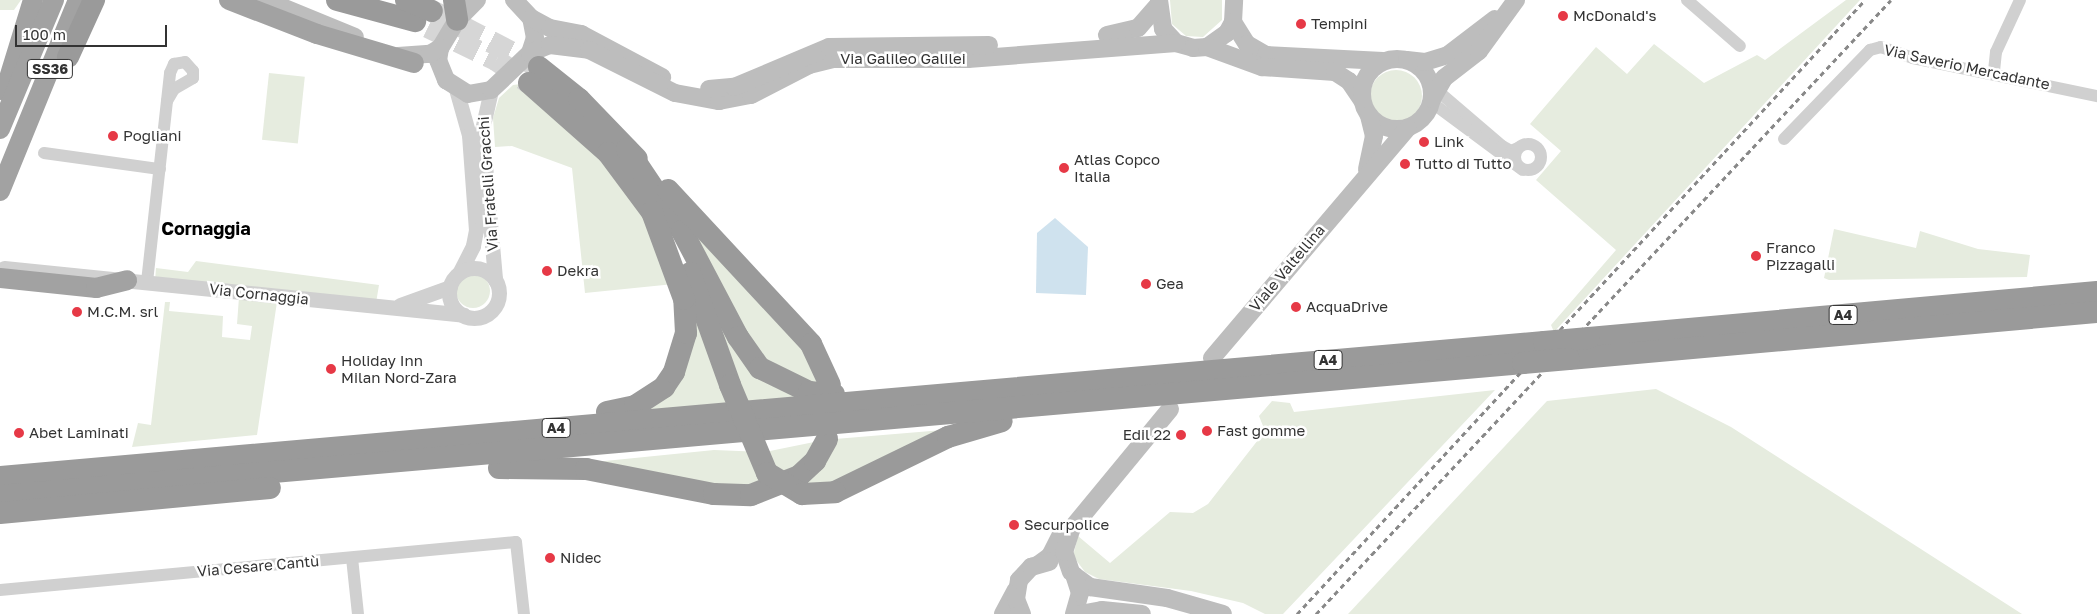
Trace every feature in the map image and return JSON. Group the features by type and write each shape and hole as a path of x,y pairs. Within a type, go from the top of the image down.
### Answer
{"highway":[{"path":"0,125 12,63 33,0"},
{"name":"SS36","path":"0,129 54,0"},
{"name":"SS36","path":"0,191 78,0"},
{"path":"68,57 94,0"},
{"path":"22,138 68,57 106,0"},
{"path":"229,0 351,46 407,59"},
{"path":"337,0 419,11"},
{"path":"370,0 419,11"},
{"path":"533,68 579,100 787,314 812,344 830,385"},
{"path":"533,68 608,153 652,212 690,271 730,385 767,473 802,494 836,492 983,424 1065,412 1091,401"},
{"path":"627,149 682,231 738,337 760,368 773,377 809,392 848,394 1067,373 1111,378"},
{"path":"0,463 618,411 635,406 664,387 674,372 686,333 684,299 652,212"},
{"path":"2,273 96,288 127,280"},
{"name":"A4","path":"0,477 2097,292"},
{"name":"A4","path":"0,496 2097,312"},
{"path":"0,513 529,466 586,469 714,494 751,494 799,476 815,461 826,438"}],"main road":[{"path":"265,0 407,59 468,94 491,90 533,68 535,38 531,18 514,0"},
{"path":"451,85 438,60 440,48 456,10 477,0"},
{"path":"1207,47 1223,37 1233,22 1234,0"},
{"path":"1158,3 1162,29 1176,43"},
{"name":"Via Galileo Galilei","path":"531,18 550,28 581,34 667,80 720,89 829,47 968,47 1126,34 1149,19 1158,3"},
{"path":"1233,22 1247,44 1266,55 1366,63 1404,60 1425,62 1453,53 1512,4"},
{"path":"1207,47 1262,67 1335,72 1349,81 1362,100 1369,116 1387,128 1408,128 1422,119 1433,92 1450,72 1479,51 1512,4"},
{"name":"Via Galileo Galilei","path":"533,68 550,45 589,50 675,93 719,101 751,95 809,65 834,59 968,60 1176,43 1207,47"},
{"path":"407,59 430,54 440,48"},
{"path":"1404,60 1422,69 1433,92"},
{"path":"1362,100 1367,75 1386,61"},
{"name":"Viale Valtellina","path":"1362,178 1374,143 1369,116"},
{"name":"Viale Valtellina","path":"1212,358 1362,178 1408,128"},
{"path":"1003,614 1023,574 1052,553 1083,500 1167,409 1072,528 1064,552 1080,595 1074,614"},
{"path":"1039,564 1056,563 1096,589 1167,598 1223,614"},
{"path":"1016,590 1022,614"},
{"path":"1080,614 1102,610 1142,614"}],"street":[{"path":"1687,0 1740,46"},
{"path":"1994,71 1996,52 2020,0"},
{"name":"Via Saverio Mercadante","path":"1784,139 1870,50 1881,47 1913,58 1994,71 2097,96"},
{"name":"Via Fratelli Gracchi","path":"451,85 469,135 476,230 473,246 459,273"},
{"name":"Via Fratelli Gracchi","path":"491,90 482,130 495,280"},
{"path":"1433,92 1510,151 1534,145 1542,155 1536,168 1523,170 1433,92"},
{"path":"147,282 167,101"},
{"path":"1518,148 1515,160 1523,170"},
{"path":"44,153 160,169"},
{"path":"480,269 495,280 499,294 493,308 480,317 464,315 452,303 450,287 459,273 480,269"},
{"name":"Via Cornaggia","path":"127,280 464,315"},
{"name":"Via Cornaggia","path":"391,307 450,287"},
{"name":"Via Cesare Cantù","path":"0,590 516,542 524,614"},
{"path":"352,558 358,614"}],"shaded area":[{"path":"0,0 21,0 14,10 0,10"},
{"path":"1170,0 1222,0 1222,20 1203,37 1186,36 1172,24"},
{"path":"1846,0 1860,0 1554,332 1551,325 1616,250 1536,180 1561,151 1530,124 1596,47 1627,74 1654,44 1704,83 1757,55 1765,60"},
{"path":"1396,70 1410,74 1418,82 1422,96 1418,110 1410,118 1396,122 1382,118 1374,110 1370,96 1374,82 1382,74"},
{"path":"269,73 305,77 298,143 262,140"},
{"path":"529,83 652,212 674,284 585,293 572,168 512,146 495,147 493,118 499,98 513,85"},
{"path":"663,192 787,323 824,388 807,384 759,355"},
{"path":"1834,229 1916,248 1920,231 1978,249 2030,255 2027,277 1829,280 1824,278"},
{"path":"196,261 379,285 376,303 155,281 156,268 188,272"},
{"path":"473,274 480,275 485,279 489,284 489,298 485,303 480,307 473,308 466,307 461,303 457,298 456,291 457,284 461,279 466,275"},
{"path":"239,297 277,302 257,435 132,447 138,423 151,425 165,302 170,302 169,311 223,316 222,337 250,340 252,326 237,324"},
{"path":"691,317 727,327 804,399 633,413 647,408"},
{"path":"1656,389 1731,427 2022,614 1348,614 1547,401"},
{"path":"1495,390 1283,614 1265,614 1243,603 1191,591 1099,579 1085,572 1073,556 1078,536 1110,563 1170,512 1193,513 1208,504 1265,431 1259,416 1272,401 1290,403 1294,412"},
{"path":"955,429 836,487 806,488 809,476 835,439"},
{"path":"819,441 799,467 732,490 585,463 714,450 765,452"}],"water":[{"path":"1055,218 1088,247 1086,295 1036,293 1037,233"}],"tunnel":[{"path":"432,11 539,67"},
{"path":"428,27 496,60 529,83"}],"railway":[{"path":"1297,614 1865,0"},
{"path":"1316,614 1891,0"}],"place":[{"name":"McDonald's","path":"1563,16"},
{"name":"Tempini","path":"1301,24"},
{"name":"Pogliani","path":"113,136"},
{"name":"Link","path":"1424,142"},
{"name":"Tutto di Tutto","path":"1405,164"},
{"name":"Atlas Copco Italia","path":"1064,168"},
{"name":"Franco Pizzagalli","path":"1756,256"},
{"name":"Dekra","path":"547,271"},
{"name":"Gea","path":"1146,284"},
{"name":"AcquaDrive","path":"1296,307"},
{"name":"M.C.M. srl","path":"77,312"},
{"name":"Holiday Inn Milan Nord-Zara","path":"331,369"},
{"name":"Fast gomme","path":"1207,431"},
{"name":"Abet Laminati","path":"19,433"},
{"name":"Edil 22","path":"1181,435"},
{"name":"Securpolice","path":"1014,525"},
{"name":"Nidec","path":"550,558"}],"district":[{"name":"Cornaggia","path":"206,228"}]}
